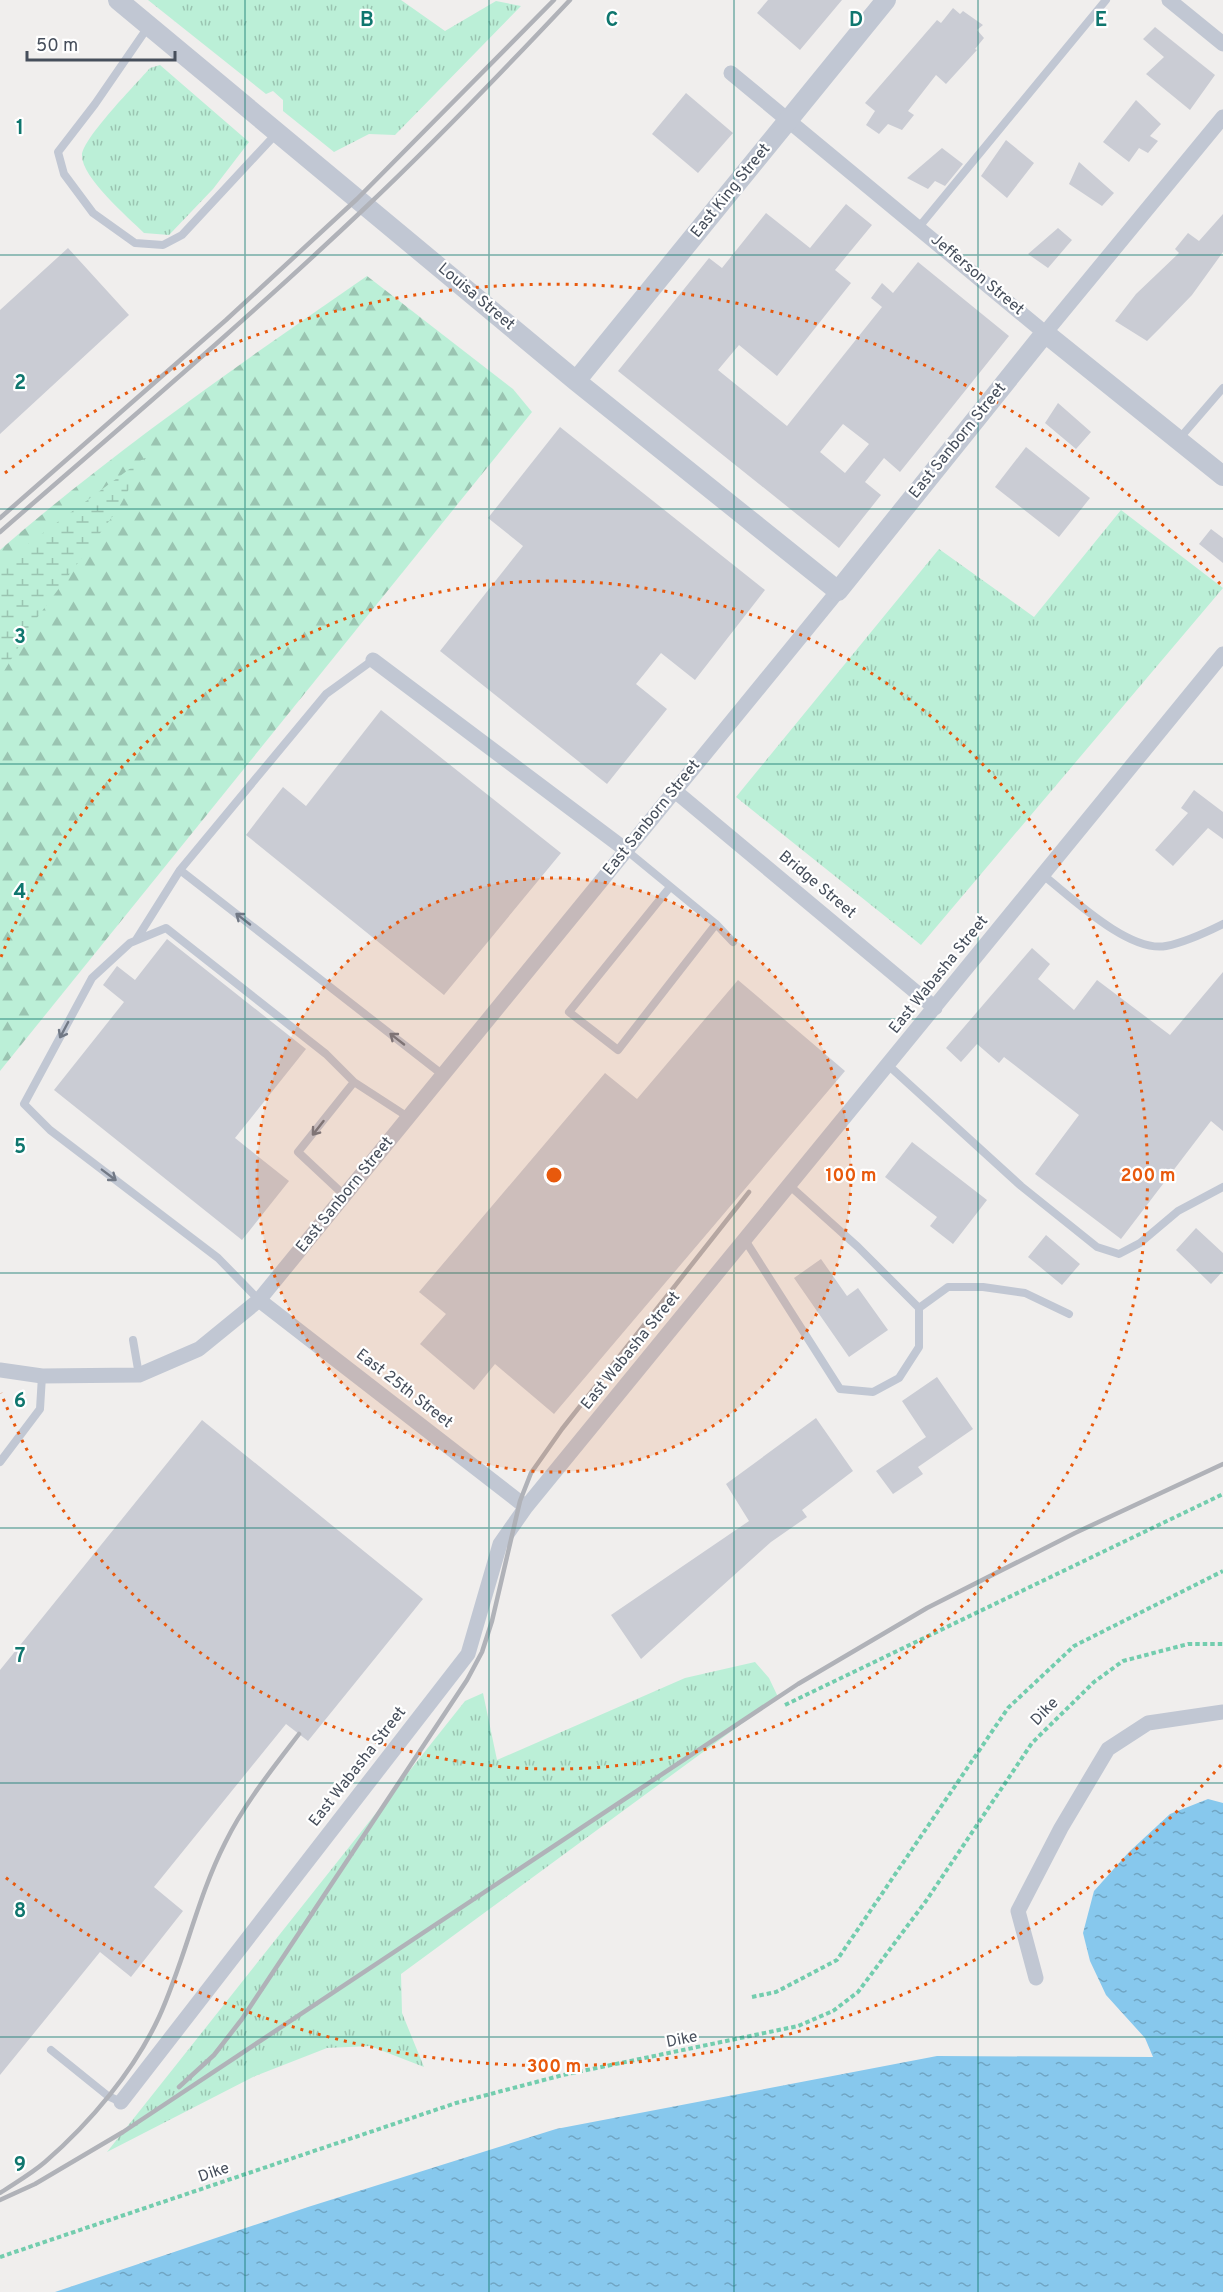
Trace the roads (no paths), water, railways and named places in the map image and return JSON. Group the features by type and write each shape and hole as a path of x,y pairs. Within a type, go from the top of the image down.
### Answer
{"street":[{"name":"Louisa Street","path":"118,0 576,381 838,591"},
{"name":"East King Street","path":"576,381 886,0"},
{"path":"1169,0 1223,44"},
{"name":"Jefferson Street","path":"731,73 1045,333 1223,476"},
{"name":"East Sanborn Street","path":"0,1370 42,1376 139,1375 199,1349 259,1300 1223,117"},
{"name":"East Wabasha Street","path":"121,2102 468,1654 500,1544 526,1507 1223,654"},
{"path":"373,660 626,850"},
{"name":"Bridge Street","path":"675,791 935,1008"},
{"name":"East 25th Street","path":"259,1300 526,1507"},
{"path":"1036,1978 1018,1911 1061,1828 1108,1749 1148,1723 1223,1712"}],"lane":[{"path":"919,227 1106,0"},
{"path":"149,25 96,104 58,152 64,174 93,213 135,243 163,245 182,235 278,133"},
{"path":"1178,440 1223,388"},
{"path":"136,940 180,870 326,694 373,660"},
{"path":"626,850 716,924 734,942"},
{"path":"180,870 443,1075"},
{"path":"1043,875 1099,919 1141,944 1164,946 1223,924"},
{"path":"670,887 569,1012 618,1050 716,924"},
{"path":"259,1300 218,1258 50,1130 24,1104 92,978 130,943 166,928 326,1054 354,1082 408,1117"},
{"path":"888,1065 1020,1186 1097,1247 1119,1254 1140,1244 1178,1212 1223,1187"},
{"path":"344,1195 298,1152 354,1082"},
{"path":"745,1240 840,1389 873,1392 899,1378 919,1347 919,1308 858,1247 790,1186"},
{"path":"919,1308 948,1287 982,1287 1024,1293 1069,1314"},
{"path":"133,1340 139,1375"},
{"path":"0,1462 40,1409 42,1376"},
{"path":"51,2050 108,2096 121,2102"}],"water":[{"path":"1208,1799 1223,1803 1223,2292 55,2292 308,2207 556,2129 937,2056 1153,2057 1145,2038 1106,1995 1090,1961 1083,1933 1094,1891 1129,1852 1170,1814"}],"railway":[{"path":"0,518 226,320 357,199 554,0"},
{"path":"0,532 321,249 444,131 570,0"},
{"path":"179,2087 214,2055 242,2019 467,1680 482,1652 492,1621 520,1501 531,1473 562,1429 749,1192"},
{"path":"0,2200 35,2184 123,2132 798,1684 927,1608 1075,1533 1223,1464"},
{"path":"0,2193 40,2166 62,2147 110,2095 137,2057 159,2017 207,1885 225,1843 250,1800 299,1734"}]}
